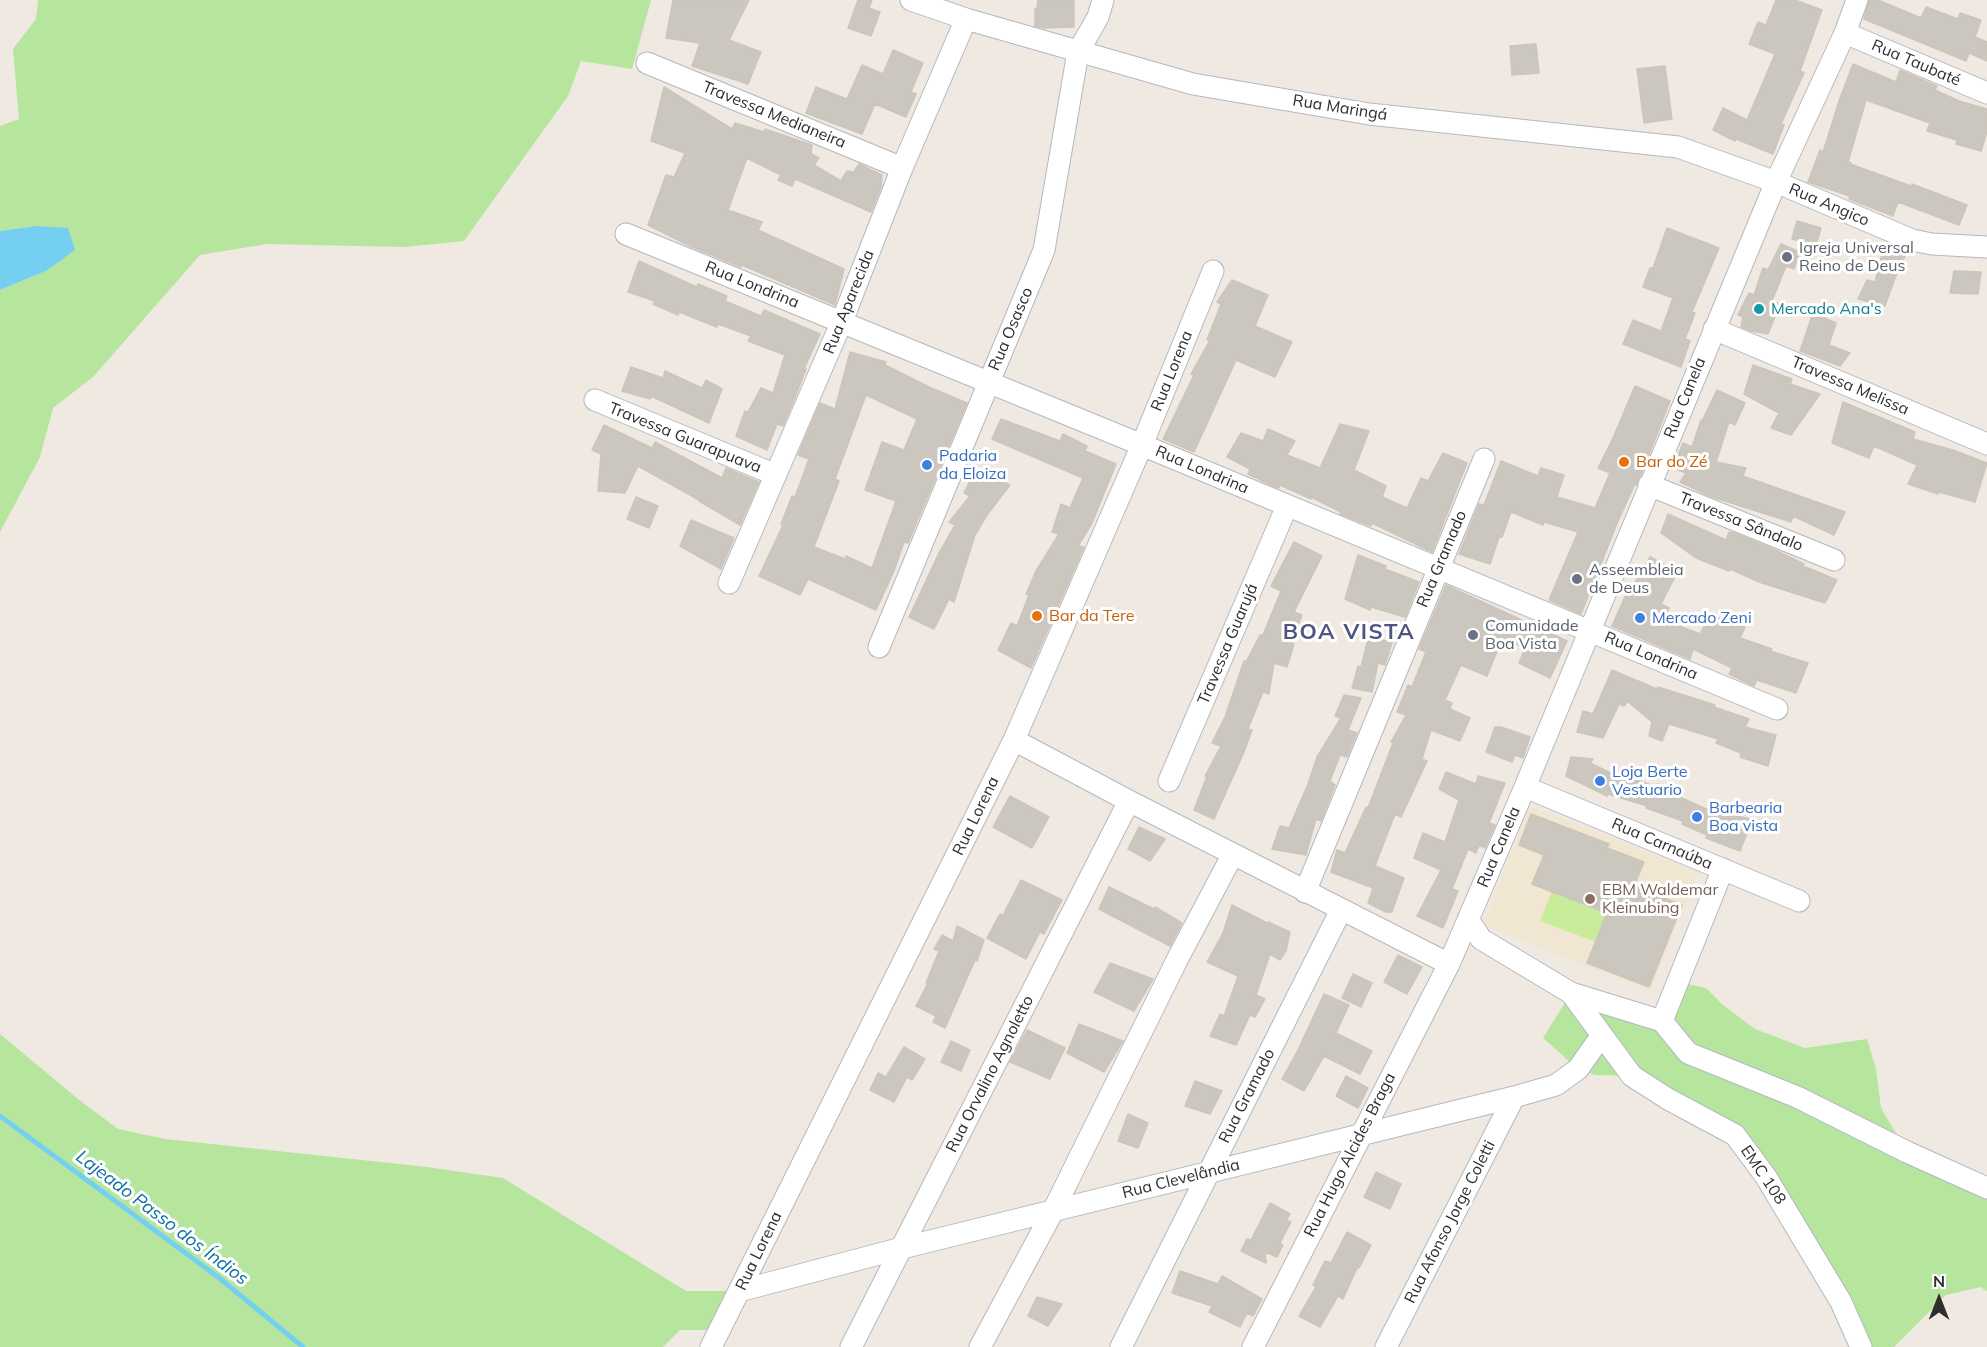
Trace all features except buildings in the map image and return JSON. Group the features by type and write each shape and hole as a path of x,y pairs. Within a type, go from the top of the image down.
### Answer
{"street":[{"name":"Rua Maringá","path":"911,0 966,19 1193,84 1369,114 1678,147 1776,182"},
{"name":"Rua Osasco","path":"879,647 1044,250 1078,51 1098,17 1103,0"},
{"name":"Rua Canela","path":"1449,964 1526,787 1776,182 1845,33 1857,0"},
{"name":"Rua Aparecida","path":"729,583 842,321 902,168 966,19"},
{"name":"Rua Taubaté","path":"1845,33 1987,93"},
{"name":"Travessa Medianeira","path":"646,63 902,168"},
{"name":"Rua Angico","path":"1776,182 1912,240 1932,244 1987,248"},
{"name":"Rua Londrina","path":"626,234 842,321 1777,709"},
{"name":"Rua Lorena","path":"711,1347 1014,740 1142,445 1213,271"},
{"name":"Travessa Melissa","path":"1714,329 1987,444"},
{"name":"Travessa Guarapuava","path":"595,400 776,475"},
{"name":"Rua Gramado","path":"1305,892 1484,459"},
{"name":"Travessa Sândalo","path":"1649,485 1834,560"},
{"name":"Travessa Guarujá","path":"1169,781 1287,506"},
{"path":"1014,740 1305,892 1449,964"},
{"name":"Rua Carnaúba","path":"1526,787 1799,901"},
{"name":"Rua Orvalino Agnoletto","path":"852,1347 1129,801"},
{"path":"980,1347 1053,1211 1178,958 1233,854"},
{"path":"1662,1021 1723,869"},
{"name":"Rua Gramado","path":"1121,1347 1341,910"},
{"path":"1468,919 1482,939 1571,993 1662,1021 1688,1053 1797,1096 1907,1152 1987,1188"},
{"name":"Rua Hugo Alcides Braga","path":"1253,1347 1449,964"},
{"name":"EMC 108","path":"1571,993 1632,1076 1668,1099 1735,1135 1766,1176 1841,1302 1861,1347"},
{"name":"Rua Clevelândia","path":"739,1291 902,1248 1514,1097 1556,1084 1578,1069 1602,1035"},
{"name":"Rua Afonso Jorge Coletti","path":"1386,1347 1514,1097"}],"shaded area":[{"name":"EBM Waldemar Kleinubing","path":"1530,806 1698,872 1651,991 1483,925"}],"green space":[{"path":"38,0 651,0 632,69 581,61 568,96 464,241 404,247 267,244 200,255 93,377 53,408 40,457 0,532 0,290 46,271 36,226 0,231 0,126 19,119 13,49 36,19"},
{"path":"1552,891 1607,913 1596,942 1540,921"},
{"path":"1678,982 1706,988 1723,1005 1755,1029 1805,1048 1867,1039 1876,1069 1881,1108 1907,1152 1987,1188 1987,1291 1980,1287 1946,1295 1894,1347 1861,1347 1735,1135 1632,1076 1595,1075 1578,1069 1543,1038 1571,993 1662,1021"},
{"path":"0,1034 118,1129 165,1139 427,1167 503,1178 686,1291 739,1291 720,1330 680,1330 663,1347 0,1347"}],"water":[{"path":"36,226 68,228 75,250 46,271 0,290 0,231"}],"waterway":[{"name":"Lajeado Passo dos Índios","path":"0,1116 218,1277 303,1347"}],"place":[{"name":"Igreja Universal Reino de Deus","path":"1787,257"},
{"name":"Mercado Ana's","path":"1759,309"},
{"name":"Bar do Zé","path":"1624,462"},
{"name":"Padaria da Eloiza","path":"927,465"},
{"name":"Asseembleia de Deus","path":"1577,579"},
{"name":"Bar da Tere","path":"1037,616"},
{"name":"Mercado Zeni","path":"1640,618"},
{"name":"Comunidade Boa Vista","path":"1473,635"},
{"name":"Loja Berte Vestuario","path":"1600,781"},
{"name":"Barbearia Boa vista","path":"1697,817"},
{"name":"EBM Waldemar Kleinubing","path":"1590,899"}],"district":[{"name":"BOA VISTA","path":"1349,632"}]}
